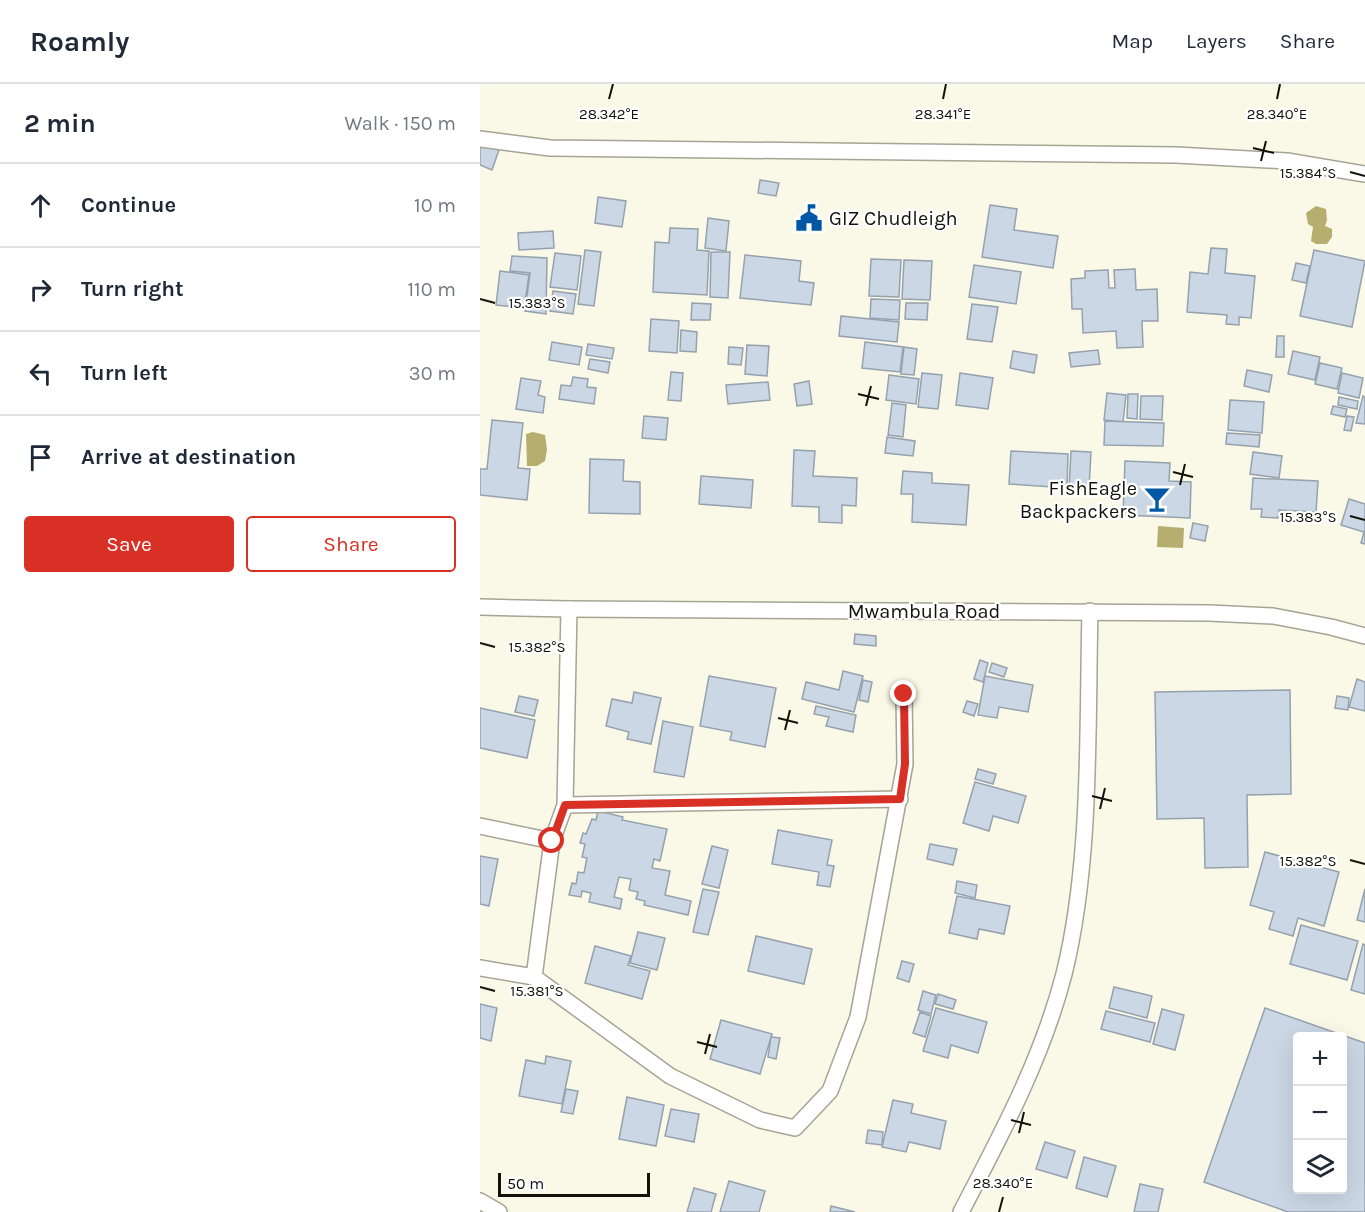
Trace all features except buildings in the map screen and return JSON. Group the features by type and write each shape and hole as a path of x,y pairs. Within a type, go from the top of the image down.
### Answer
{"street":[{"path":"480,139 550,148 1176,154 1287,161 1365,174"},
{"name":"Mwambula Road","path":"480,606 569,609 1209,613 1273,616 1365,636"},
{"path":"534,977 552,841 565,805 569,609"},
{"path":"961,1212 1014,1110 1041,1047 1064,974 1077,901 1085,815 1090,611"},
{"path":"480,968 534,977 670,1076 760,1120 795,1128 830,1091 858,1017 905,764 904,694"},
{"path":"565,805 900,799"},
{"path":"480,826 552,841"},
{"path":"480,1201 499,1212"}],"shaded area":[{"path":"1316,206 1326,209 1325,226 1332,229 1332,237 1327,244 1316,244 1311,241 1313,227 1308,224 1306,213"},
{"path":"533,432 545,435 547,450 545,461 537,466 527,466 526,434"},
{"path":"1158,526 1184,528 1183,548 1157,547"}],"place":[{"name":"GIZ Chudleigh","path":"809,218"},
{"name":"FishEagle Backpackers","path":"1157,499"}],"route":[{"path":"552,841 565,805 900,799 905,764 904,694"}]}
